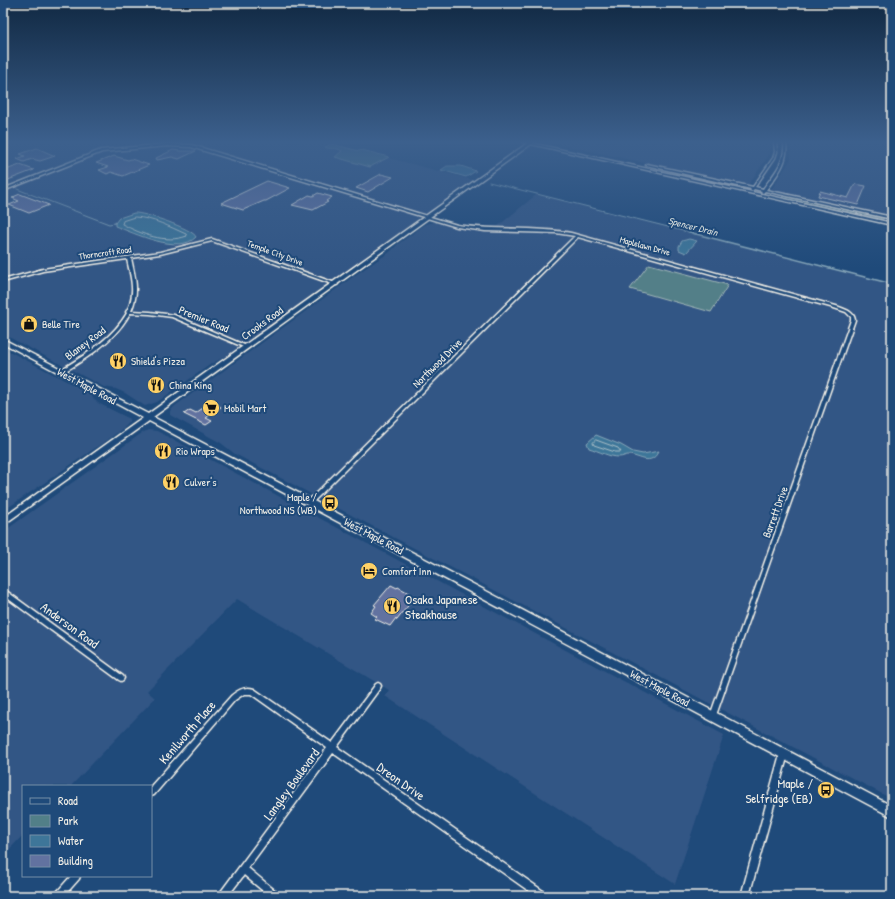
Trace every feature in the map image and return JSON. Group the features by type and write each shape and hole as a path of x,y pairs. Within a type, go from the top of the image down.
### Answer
{"main road":[{"name":"Crooks Road","path":"3,522 474,184"},
{"name":"West Maple Road","path":"3,341 310,502 892,812"}],"street":[{"name":"Maplelawn Drive","path":"3,190 18,184"},
{"name":"Maplelawn Drive","path":"319,184 429,217 475,229 542,230 577,236 830,305 847,311 852,315"},
{"path":"715,184 892,224"},
{"path":"735,184 890,218"},
{"path":"750,192 756,184"},
{"path":"762,194 768,184"},
{"path":"778,198 778,196 784,194"},
{"path":"882,221 890,221 890,218"},
{"name":"Northwood Drive","path":"310,502 577,236"},
{"name":"Temple City Drive","path":"208,241 223,243 336,284"},
{"name":"Thorncroft Road","path":"3,281 43,270 129,258 174,250 208,241"},
{"name":"Blaney Road","path":"60,372 100,345 118,328 128,312 134,299 129,258"},
{"name":"Premier Road","path":"128,312 173,316 247,347"},
{"name":"Barrett Drive","path":"713,716 853,320 852,315"},
{"name":"Anderson Road","path":"3,592 121,678"},
{"name":"Langley Boulevard","path":"223,896 378,686"},
{"name":"Dreon Drive","path":"244,691 252,691 543,896"},
{"name":"Kenilworth Place","path":"152,791 233,698 244,691"},
{"path":"745,896 784,754"},
{"path":"243,869 275,896"},
{"path":"59,896 75,877"}],"shaded area":[{"path":"3,184 467,184 230,354 211,364 157,402 145,406 125,393 116,389 104,387 3,334"},
{"path":"775,184 892,184 892,216 771,190"},
{"path":"537,194 892,283 892,799 235,454 221,443 170,415 170,411 175,406 361,271 390,252 398,244 426,224 434,222 462,228 492,231"},
{"path":"3,348 87,392 98,403 128,418 130,421 126,426 110,438 3,511"},
{"path":"148,430 157,431 724,735 675,884 385,696 389,690 237,599 147,691 155,698 72,785 22,785 22,836 3,856 3,532"}],"green space":[{"path":"783,196 884,218 782,198"},
{"path":"649,264 728,285 711,312 630,289"}],"water":[{"path":"134,213 147,215 168,222 187,230 196,237 188,242 179,244 168,243 156,241 115,226 115,223 119,218"},
{"path":"689,239 697,241 686,253 679,250 679,246 682,241"},
{"path":"596,435 621,445 633,452 643,454 659,451 656,456 649,460 628,455 615,457 589,448 587,443"}],"building":[{"path":"261,184 277,184 290,188 266,201 243,210 221,203"},
{"path":"363,184 381,184 368,192 356,188"},
{"path":"855,184 866,186 858,205 818,196 820,191 848,198"},
{"path":"318,193 332,197 326,201 328,202 313,210 292,205 309,195 313,196"},
{"path":"20,194 49,205 29,213 9,205 19,201 12,198"},
{"path":"211,402 221,407 206,418 212,421 206,425 184,414 190,410 196,413"},
{"name":"Osaka Japanese Steakhouse","path":"391,585 409,593 408,595 414,598 397,620 396,618 390,626 375,619 377,617 371,613 376,606 374,605"}],"waterway":[{"name":"Spencer Drain","path":"497,184 696,234"},
{"path":"17,189 109,224 115,223"},
{"name":"Spencer Drain","path":"692,233 892,284"}],"place":[{"name":"Belle Tire","path":"29,324"},
{"name":"Shield's Pizza","path":"118,361"},
{"name":"China King","path":"156,385"},
{"name":"Mobil Mart","path":"211,408"},
{"name":"Rio Wraps","path":"163,451"},
{"name":"Culver's","path":"171,482"},
{"name":"Maple / Northwood NS (WB)","path":"330,503"},
{"name":"Comfort Inn","path":"369,571"},
{"name":"Osaka Japanese Steakhouse","path":"392,606"},
{"name":"Maple / Selfridge (EB)","path":"826,790"}]}
